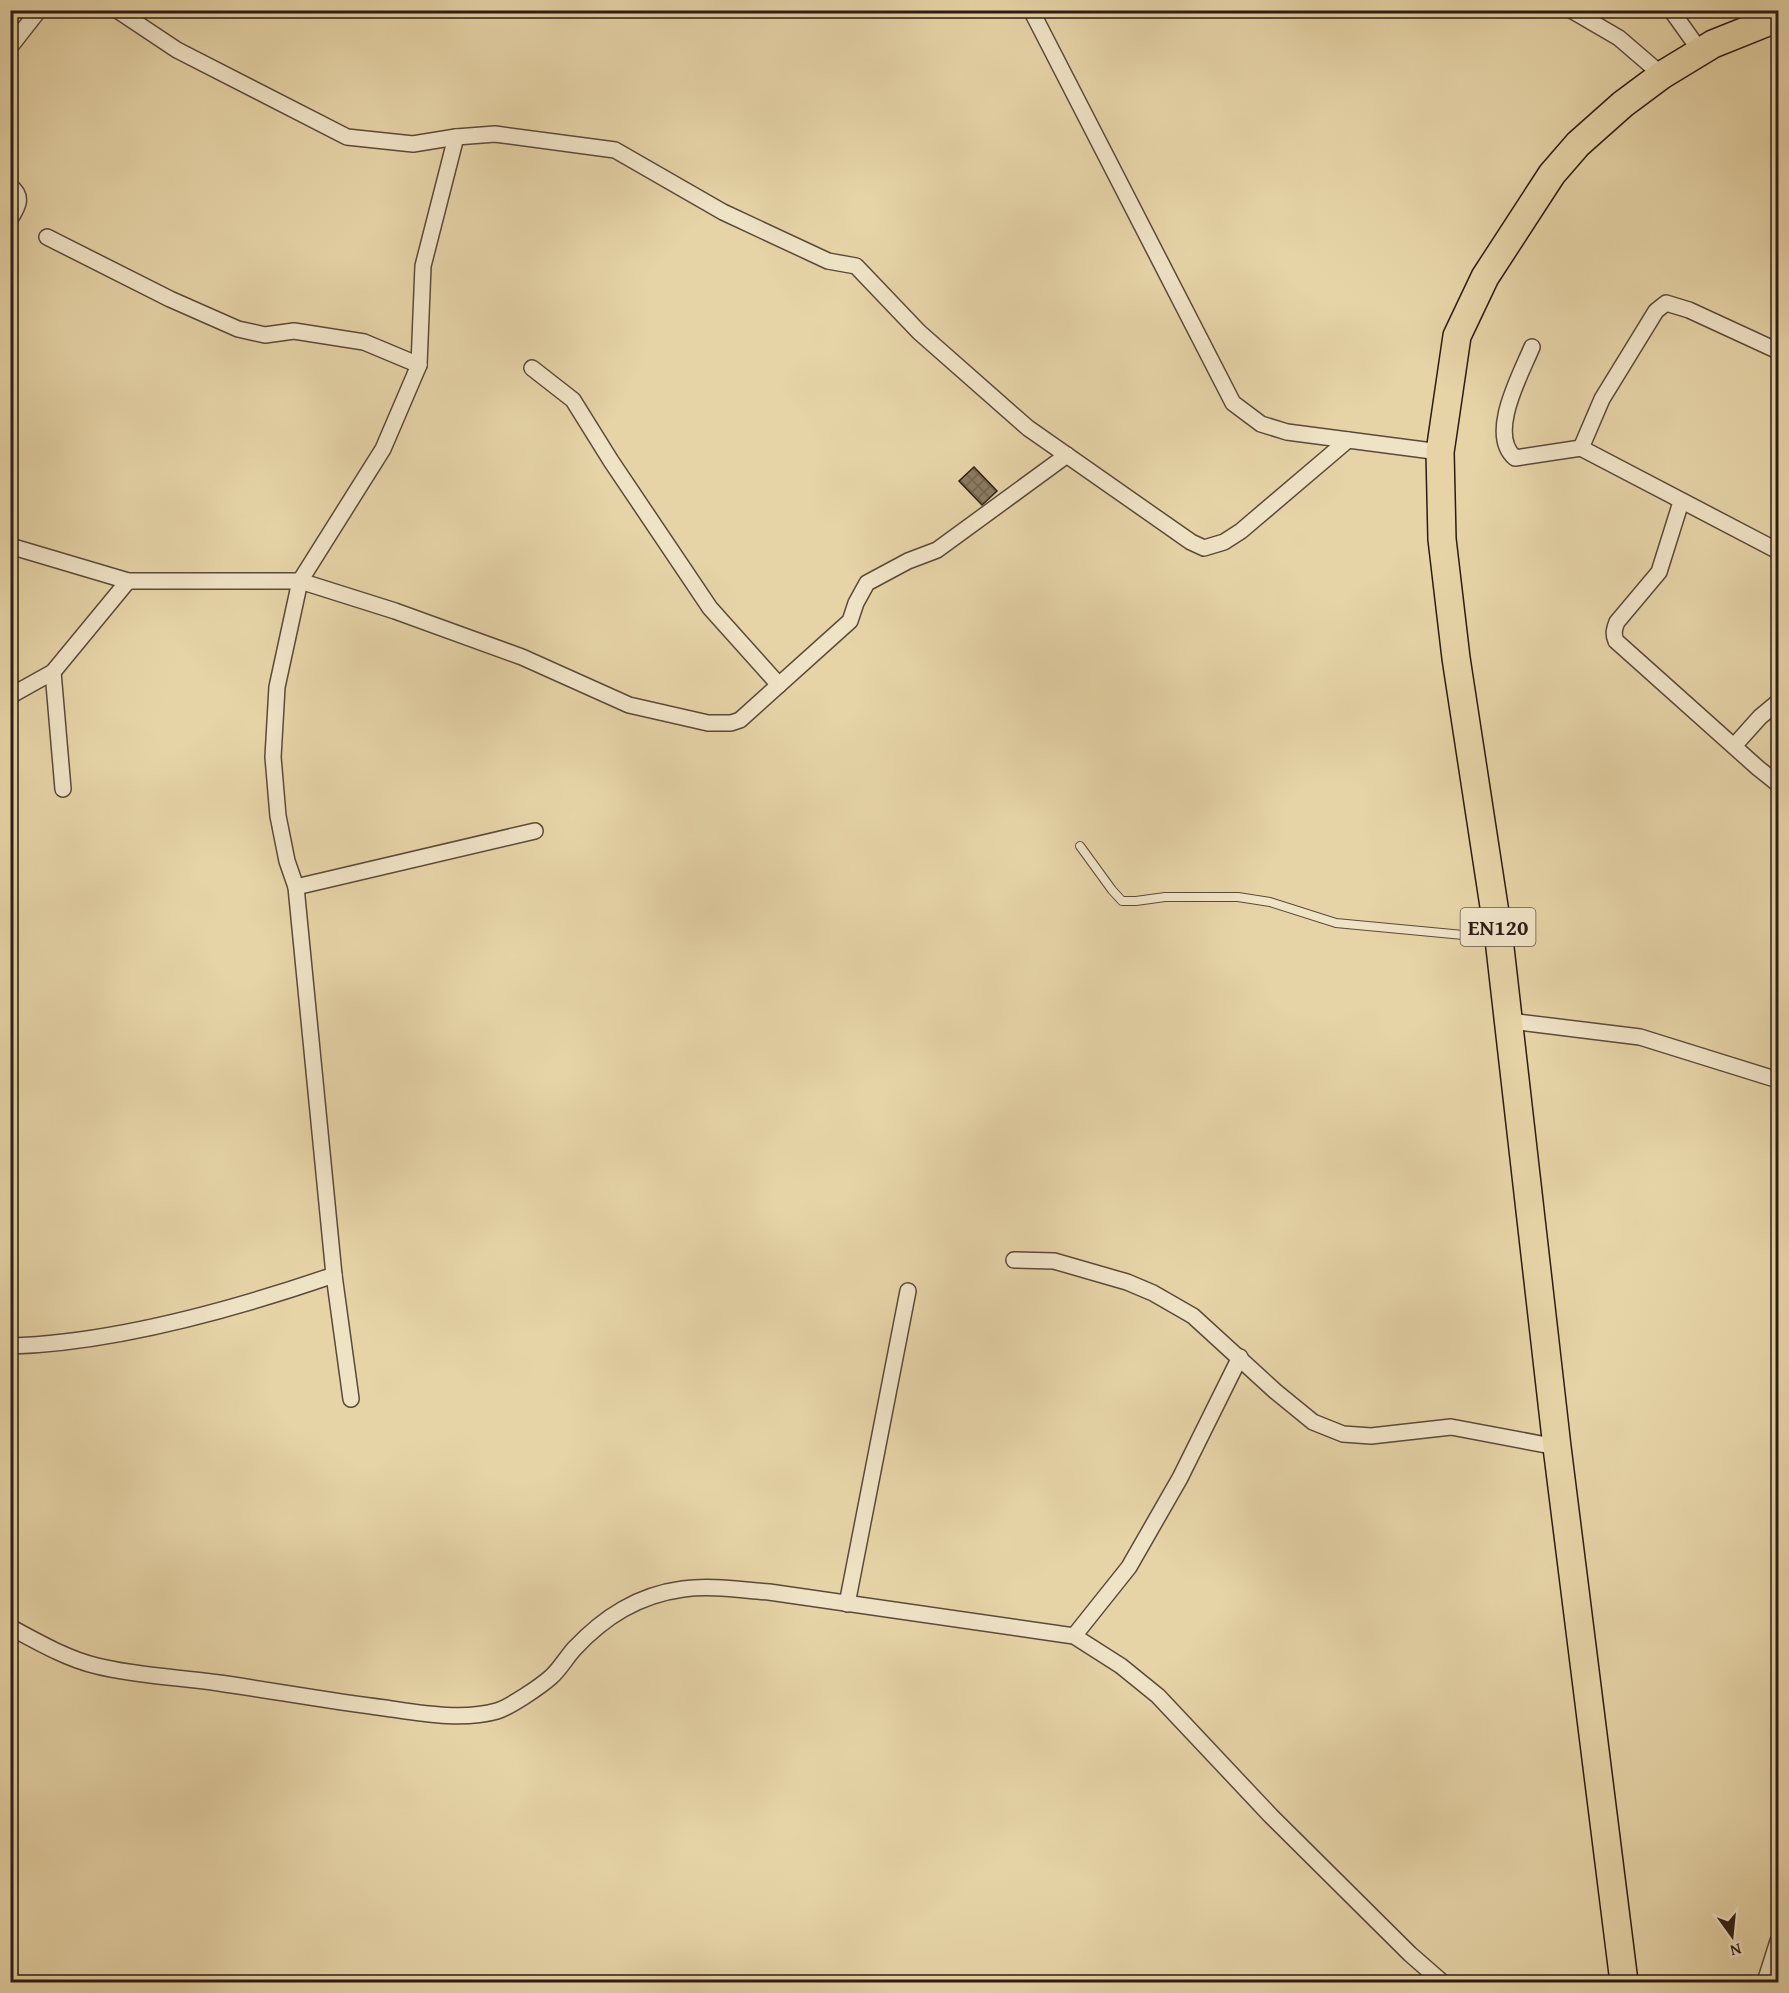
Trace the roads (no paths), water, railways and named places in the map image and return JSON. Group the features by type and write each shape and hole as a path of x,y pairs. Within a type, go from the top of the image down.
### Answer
{"highway":[{"name":"EN120","path":"1624,1983 1557,1447 1510,1021 1456,658 1442,540 1440,452 1457,336 1485,276 1552,174 1578,144 1662,75 1730,36 1779,18"}],"street":[{"path":"10,47 39,10"},
{"path":"117,10 177,50 347,137 412,144 495,134 615,150 723,212 828,261 856,266 919,332 1028,428 1191,542 1204,548 1224,542 1241,531 1348,440"},
{"path":"1031,10 1233,403 1261,424 1287,432 1440,452"},
{"path":"1571,10 1619,38 1662,75"},
{"path":"1671,10 1701,52"},
{"path":"351,1399 334,1275 296,887 287,861 278,816 273,757 277,687 300,581 383,449 418,365 423,266 456,137"},
{"path":"10,186 19,196 20,201 10,219"},
{"path":"47,237 170,299 238,329 265,335 294,331 364,342 418,365"},
{"path":"1581,448 1602,399 1656,311 1666,303 1689,310 1779,351"},
{"path":"1532,347 1509,403 1504,425 1506,443 1515,458 1581,448 1779,551"},
{"path":"532,368 573,400 611,461 710,608 779,685"},
{"path":"10,546 128,581 300,581 395,611 522,657 629,705 708,723 730,723 740,720 850,621 856,603 867,583 908,561 937,550 1066,455"},
{"path":"1681,502 1659,572 1617,622 1613,630 1614,637 1734,747 1779,784"},
{"path":"10,696 53,672 128,581"},
{"path":"53,672 63,789"},
{"path":"1734,747 1760,717 1779,702"},
{"path":"296,887 535,831"},
{"path":"1510,1021 1640,1037 1779,1080"},
{"path":"1014,1260 1054,1261 1127,1282 1153,1293 1193,1316 1275,1391 1313,1422 1343,1434 1371,1436 1451,1427 1557,1447"},
{"path":"10,1346 85,1339 162,1324 281,1293 334,1275"},
{"path":"848,1604 908,1291"},
{"path":"1074,1636 1129,1567 1180,1478 1240,1357"},
{"path":"10,1627 73,1658 96,1666 144,1675 216,1682 316,1699 423,1713 470,1715 499,1711 551,1677 602,1621 647,1598 683,1589 769,1592 1074,1636 1121,1666 1158,1696 1271,1816 1442,1983"},
{"path":"1766,1983 1779,1941"}],"lane":[{"path":"1080,846 1122,901 1165,897 1238,897 1270,902 1336,923 1499,939"}]}
